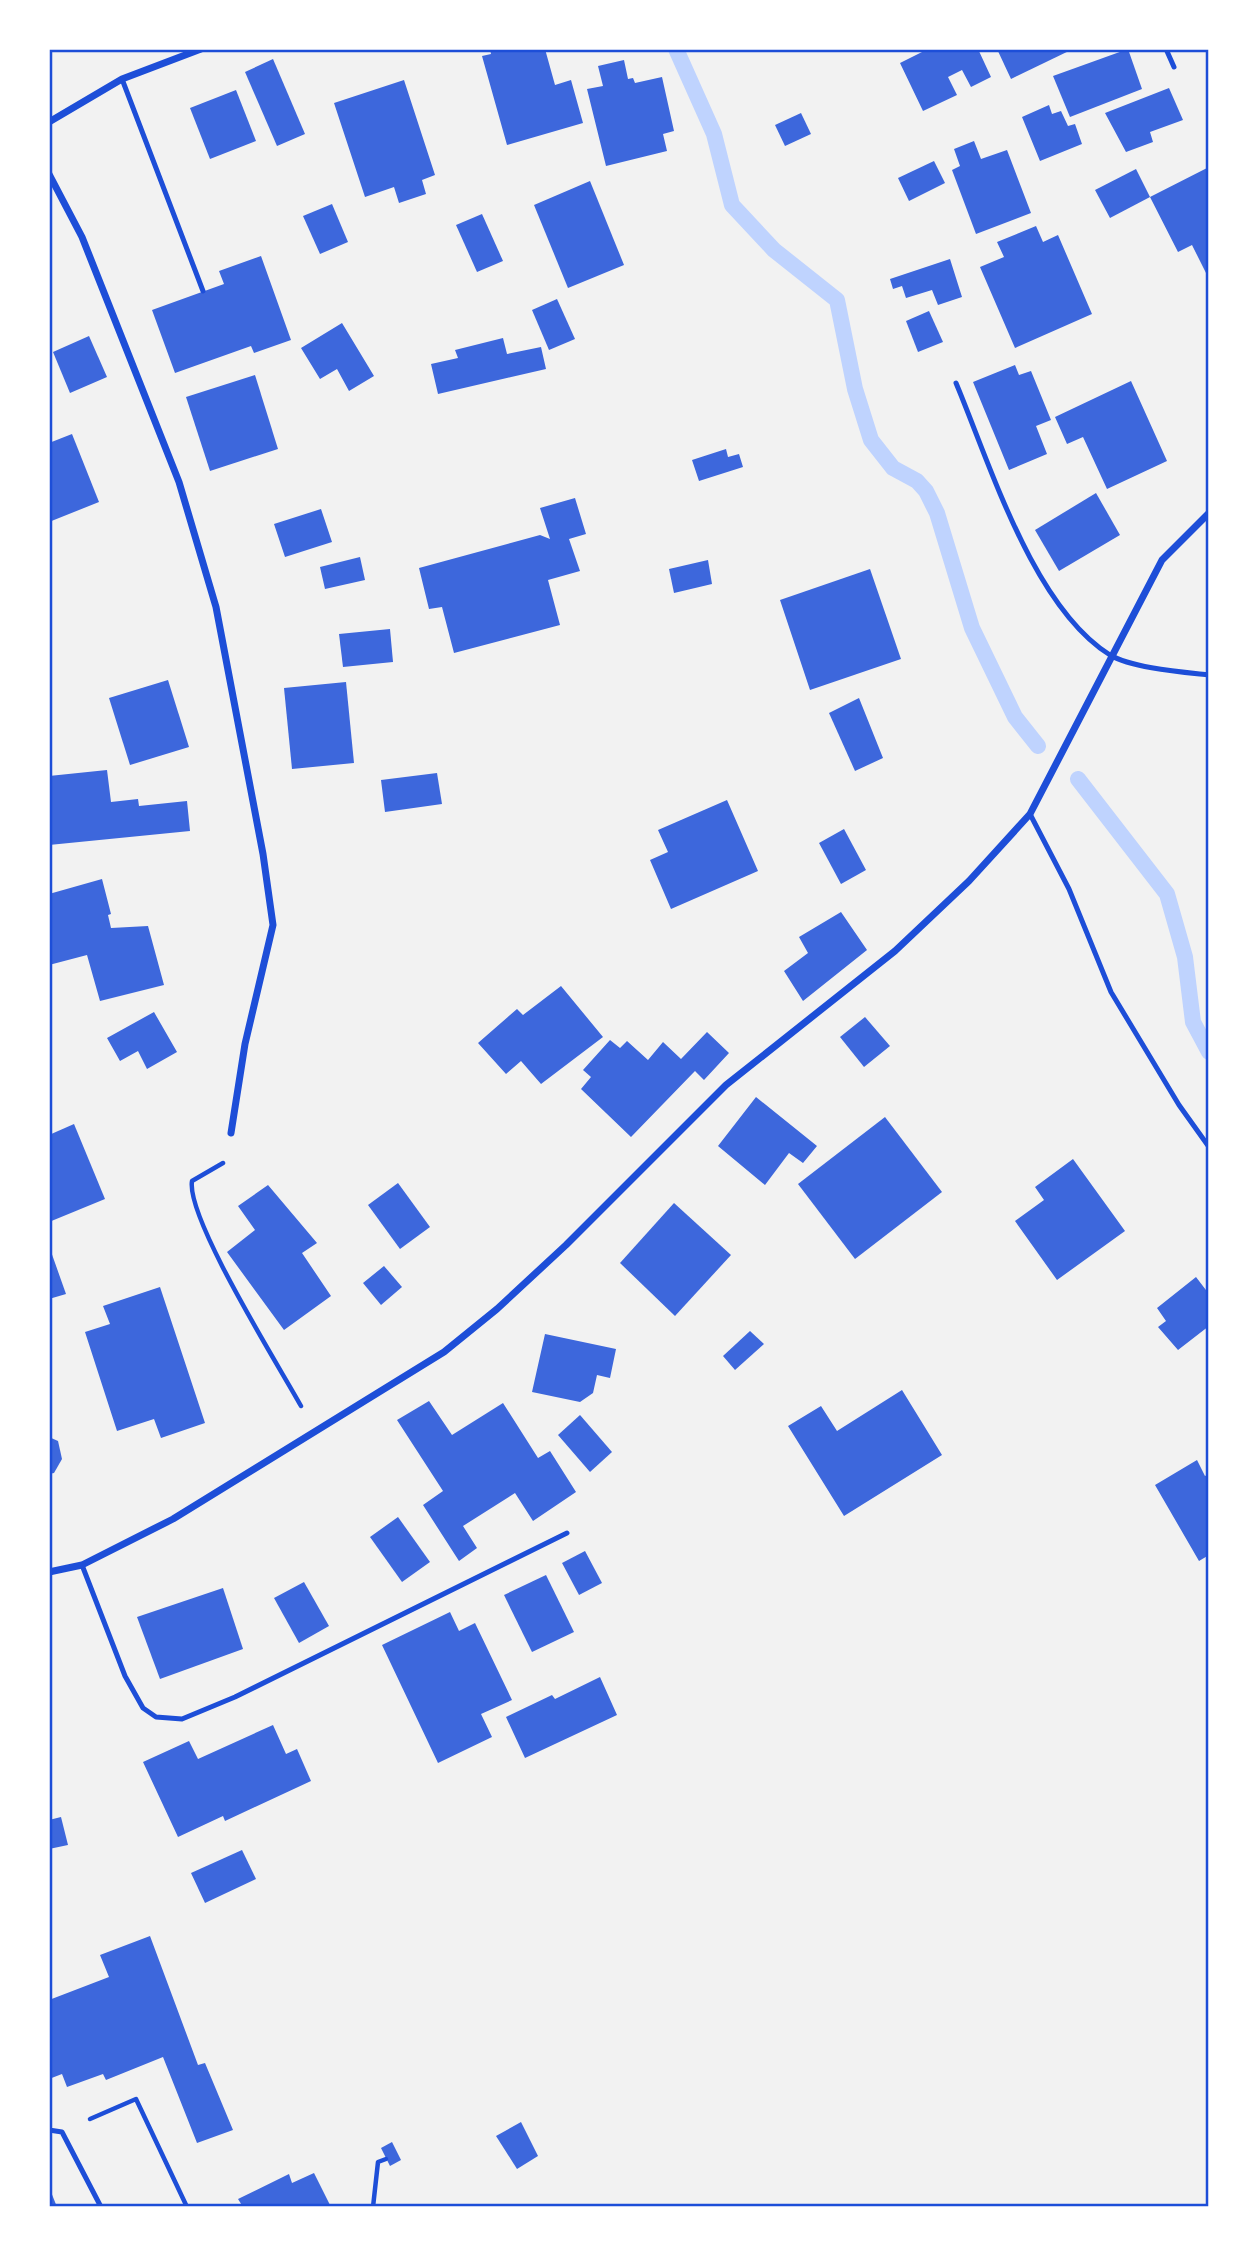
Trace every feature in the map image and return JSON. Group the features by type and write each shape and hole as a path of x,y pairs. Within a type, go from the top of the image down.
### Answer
{"street":[{"path":"49,122 122,79 201,49"},
{"path":"49,174 82,237 179,482 216,607 263,854 273,925 245,1044 231,1133"},
{"path":"49,1572 82,1565 173,1519 444,1352 497,1309 726,1085 895,951 969,881 1030,814 1162,560 1209,513"}],"lane":[{"path":"1166,49 1174,67"},
{"path":"122,79 204,291"},
{"path":"956,383 1042,581 1071,621 1111,656 1209,675"},
{"path":"1030,814 1069,890 1111,992 1179,1105 1209,1147"},
{"path":"82,1565 135,1697 156,1717 182,1719 235,1697 567,1533"},
{"path":"49,2130 62,2132 101,2207"}],"path":[{"path":"231,1133 229,1156 222,1165 192,1181 191,1192 205,1235 314,1431"},
{"path":"86,2121 136,2099 187,2207"},
{"path":"373,2207 378,2162 386,2159"}],"building":[{"path":"490,49 545,49 555,85 571,80 583,123 507,145 482,56 491,54"},
{"path":"928,49 978,49 991,77 971,87 962,70 948,77 957,95 923,111 900,63"},
{"path":"997,49 1073,49 1011,79"},
{"path":"1128,49 1142,89 1070,117 1053,76"},
{"path":"273,59 305,134 277,146 245,72"},
{"path":"624,60 628,79 633,78 635,83 662,77 674,131 663,134 667,151 606,166 587,89 603,86 598,66"},
{"path":"404,80 435,175 422,180 426,194 399,203 394,187 365,197 334,103"},
{"path":"1169,88 1183,120 1150,132 1153,142 1126,152 1105,113"},
{"path":"236,90 256,141 210,159 190,108"},
{"path":"1049,105 1052,114 1061,111 1068,126 1075,124 1082,144 1040,161 1022,117"},
{"path":"801,113 811,134 785,146 775,125"},
{"path":"974,141 981,159 1007,150 1031,213 976,234 952,170 960,166 954,149"},
{"path":"934,161 945,183 909,201 898,178"},
{"path":"1209,167 1209,279 1192,245 1178,252 1150,197"},
{"path":"1136,169 1150,197 1110,218 1095,190"},
{"path":"590,181 624,265 568,288 534,205"},
{"path":"332,204 348,242 320,254 303,216"},
{"path":"482,214 503,261 477,272 456,225"},
{"path":"1036,226 1043,242 1058,235 1092,314 1015,348 980,267 1004,257 997,242"},
{"path":"261,256 291,340 254,353 251,346 175,373 152,310 224,284 219,271"},
{"path":"950,259 962,297 938,305 932,290 906,298 902,286 893,289 890,279"},
{"path":"557,299 575,339 549,350 532,310"},
{"path":"929,311 943,342 918,352 906,321"},
{"path":"342,323 374,376 349,391 337,369 320,379 301,348"},
{"path":"89,336 107,377 70,393 53,352"},
{"path":"503,338 507,354 541,347 546,369 438,394 431,364 458,358 455,350"},
{"path":"1015,365 1019,375 1031,371 1051,420 1036,426 1047,454 1009,470 973,382"},
{"path":"255,375 278,449 210,471 186,397"},
{"path":"1131,381 1167,461 1107,489 1083,437 1067,444 1055,417"},
{"path":"72,434 99,502 49,522 49,443"},
{"path":"726,449 728,457 739,454 743,467 699,481 692,460"},
{"path":"1096,493 1120,535 1059,571 1035,530"},
{"path":"575,498 586,534 569,539 580,571 548,580 560,625 454,653 442,607 429,609 419,568 540,535 550,539 540,508"},
{"path":"321,509 332,542 285,557 274,524"},
{"path":"360,557 365,580 325,589 320,567"},
{"path":"708,560 712,584 674,593 669,569"},
{"path":"870,569 901,659 810,690 780,600"},
{"path":"390,629 393,662 343,667 339,634"},
{"path":"168,680 189,747 130,765 109,698"},
{"path":"346,682 354,763 292,769 284,688"},
{"path":"859,698 883,758 855,771 829,713"},
{"path":"107,770 111,802 138,799 139,806 187,801 190,831 49,845 49,776"},
{"path":"437,773 442,804 385,812 381,780"},
{"path":"727,800 758,871 671,909 650,860 668,852 658,830"},
{"path":"844,829 866,870 841,884 819,843"},
{"path":"102,879 111,914 108,915 111,928 148,926 164,985 100,1001 87,955 49,965 49,894"},
{"path":"841,912 867,950 803,1001 784,971 808,953 799,937"},
{"path":"561,986 603,1037 541,1084 521,1061 506,1074 478,1043 517,1009 523,1015"},
{"path":"154,1012 177,1052 147,1069 138,1051 120,1061 107,1038"},
{"path":"865,1017 890,1046 864,1067 840,1037"},
{"path":"707,1032 729,1053 704,1080 695,1071 631,1137 581,1089 591,1077 583,1070 610,1040 620,1048 627,1041 648,1060 663,1042 681,1059"},
{"path":"756,1097 817,1146 803,1163 789,1153 765,1185 718,1146"},
{"path":"885,1117 942,1192 855,1259 798,1184"},
{"path":"74,1124 105,1199 49,1222 49,1135"},
{"path":"1073,1159 1125,1231 1057,1280 1015,1221 1044,1200 1035,1187"},
{"path":"398,1183 430,1227 400,1249 368,1205"},
{"path":"268,1185 317,1243 302,1253 331,1296 284,1330 227,1252 255,1230 238,1206"},
{"path":"674,1203 731,1255 675,1316 620,1263"},
{"path":"49,1246 66,1294 49,1299"},
{"path":"384,1266 402,1287 381,1305 363,1283"},
{"path":"1196,1277 1209,1294 1209,1326 1178,1350 1158,1327 1166,1321 1157,1308"},
{"path":"160,1287 205,1423 161,1438 154,1419 117,1431 85,1332 110,1324 103,1306"},
{"path":"750,1331 764,1344 735,1370 723,1356"},
{"path":"545,1334 616,1349 610,1378 597,1375 593,1393 580,1402 532,1392"},
{"path":"902,1390 942,1455 844,1516 788,1426 821,1406 837,1431"},
{"path":"429,1401 452,1435 503,1403 538,1458 550,1451 576,1492 533,1521 515,1493 463,1526 477,1548 459,1561 423,1505 443,1491 397,1420"},
{"path":"580,1415 612,1452 590,1472 558,1435"},
{"path":"49,1437 58,1441 62,1459 54,1473 49,1474"},
{"path":"1197,1460 1205,1476 1209,1474 1209,1555 1199,1561 1155,1485"},
{"path":"398,1517 430,1562 402,1582 370,1537"},
{"path":"585,1551 602,1583 579,1595 562,1563"},
{"path":"546,1575 574,1632 532,1652 504,1595"},
{"path":"304,1582 329,1626 299,1643 274,1598"},
{"path":"223,1588 243,1649 160,1679 137,1617"},
{"path":"450,1612 459,1631 475,1623 512,1700 481,1714 492,1737 438,1763 382,1645"},
{"path":"600,1677 617,1715 525,1758 506,1717 552,1695 555,1699"},
{"path":"273,1725 286,1754 297,1749 311,1781 225,1821 223,1816 178,1837 143,1762 189,1741 198,1759"},
{"path":"61,1817 68,1845 49,1849 49,1820"},
{"path":"242,1850 256,1879 205,1903 191,1873"},
{"path":"150,1936 198,2065 205,2063 233,2130 197,2143 163,2057 106,2080 103,2074 67,2087 62,2074 49,2079 49,2000 109,1977 100,1955"},
{"path":"521,2122 538,2156 517,2169 496,2136"},
{"path":"392,2142 401,2160 390,2166 381,2148"},
{"path":"314,2173 330,2205 327,2207 243,2207 238,2199 289,2174 292,2183"},
{"path":"49,2187 57,2207 49,2207"}],"waterway":[{"path":"676,49 714,134 732,205 774,250 837,300 855,389 871,440 893,468 917,481 926,491 937,513 972,628 1015,717 1038,746"},
{"path":"1078,779 1167,894 1185,957 1193,1022 1209,1052"}]}
